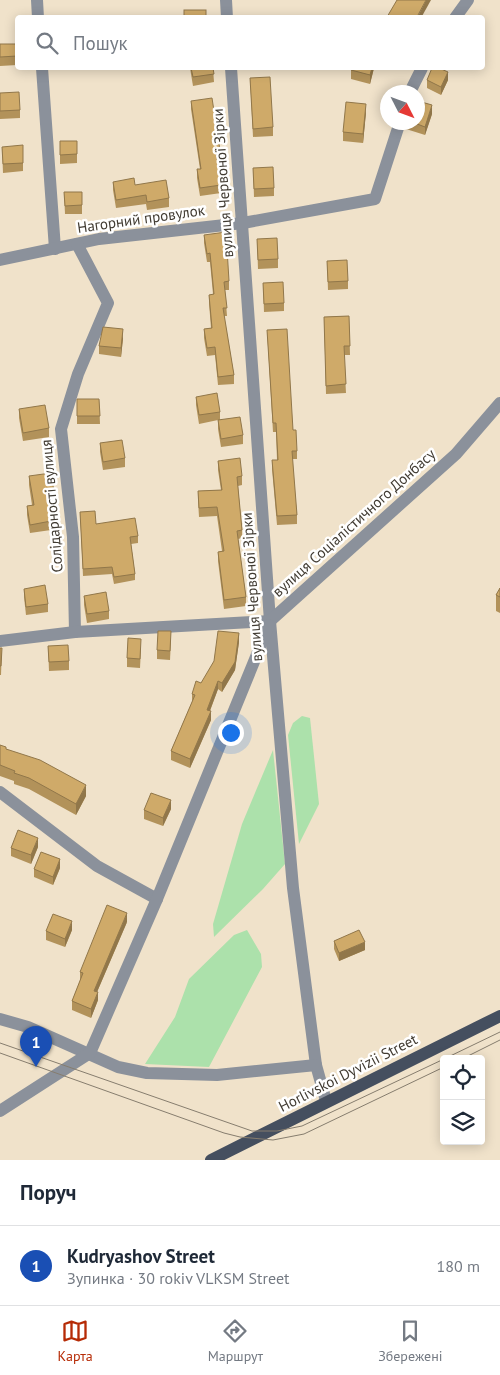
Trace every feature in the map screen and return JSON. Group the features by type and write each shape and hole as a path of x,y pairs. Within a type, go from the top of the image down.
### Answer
{"main road":[{"name":"Horlivskoi Dyvizii Street","path":"211,1160 326,1101 500,1016"}],"street":[{"path":"37,0 38,15"},
{"path":"226,0 227,15"},
{"path":"457,15 468,0"},
{"path":"42,70 55,248"},
{"name":"вулиця Червоної Зірки","path":"231,70 270,621 293,888 316,1065 326,1101"},
{"path":"414,85 421,70"},
{"name":"Нагорний провулок","path":"0,260 77,244 243,222 376,199 398,130"},
{"name":"Солідарності вулиця","path":"75,632 73,537 61,429 78,374 108,303 77,244"},
{"name":"вулиця Соціалістичного Донбасу","path":"0,641 75,632 270,621 456,454 500,403"},
{"path":"0,1111 90,1053 157,899 270,621"},
{"path":"0,792 84,857 157,899"},
{"path":"0,1019 28,1027 118,1067 147,1073 217,1075 316,1065"}],"green space":[{"path":"302,716 310,718 319,804 299,844 288,735 293,723"},
{"path":"273,750 285,864 263,889 214,937 213,924 242,824"},
{"path":"247,930 261,954 262,967 209,1067 145,1064 175,1017 189,979 234,935"}],"building":[{"path":"397,0 426,0 418,15 388,15"},
{"path":"184,10 206,10 206,15 184,15"},
{"path":"0,44 15,44 15,56 0,57"},
{"path":"191,70 213,70 214,74 193,77"},
{"path":"351,70 371,70 370,75"},
{"path":"431,70 448,72 441,87 427,80"},
{"path":"270,77 273,127 253,129 250,78"},
{"path":"19,92 20,110 0,111 0,93"},
{"path":"212,98 220,150 216,150 221,185 200,188 197,169 201,169 191,101"},
{"path":"346,102 366,104 363,134 343,132"},
{"path":"425,103 432,105 425,127"},
{"path":"60,141 77,141 77,154 60,155"},
{"path":"23,145 23,163 3,164 2,147"},
{"path":"273,167 274,188 254,189 253,168"},
{"path":"134,178 135,185 166,180 169,198 147,202 146,195 116,200 113,182"},
{"path":"64,192 82,192 82,205 65,206"},
{"path":"226,232 229,281 224,282 227,308 223,308 234,375 218,377 215,347 207,348 204,329 212,328 209,295 214,294 210,253 207,254 204,235"},
{"path":"277,238 278,259 258,260 257,239"},
{"path":"347,260 348,281 328,282 327,261"},
{"path":"283,282 284,303 264,304 263,283"},
{"path":"349,316 350,346 344,346 346,384 326,386 324,317"},
{"path":"103,327 123,329 121,348 99,346"},
{"path":"287,329 293,430 296,430 297,451 292,451 297,515 277,516 272,460 278,460 276,423 273,423 267,330"},
{"path":"217,393 220,412 199,415 196,397"},
{"path":"77,399 99,399 100,416 77,416"},
{"path":"45,405 49,428 23,433 19,409"},
{"path":"240,417 243,435 221,439 218,420"},
{"path":"122,440 125,458 103,462 100,443"},
{"path":"240,458 242,476 237,477 242,530 237,531 246,597 224,600 218,552 224,551 217,507 199,508 198,491 222,490 218,461"},
{"path":"51,473 54,492 47,493 51,521 30,525 27,506 34,505 29,476"},
{"path":"95,511 96,524 135,518 138,536 130,537 135,574 114,577 112,567 83,569 80,512"},
{"path":"45,585 48,604 26,607 24,589"},
{"path":"500,588 500,597 496,595"},
{"path":"106,592 109,611 87,614 84,596"},
{"path":"158,631 171,631 170,651 157,650"},
{"path":"218,631 239,633 235,662 222,683 218,681 207,710 211,711 190,759 171,751 195,695 192,694 196,681 201,683 214,661"},
{"path":"128,638 141,639 140,659 127,658"},
{"path":"68,645 69,661 49,662 48,646"},
{"path":"0,648 2,648 1,666 0,666"},
{"path":"0,745 6,747 6,749 40,760 86,785 76,804 29,778 14,773 15,771 0,765"},
{"path":"151,793 171,800 163,818 144,810"},
{"path":"18,830 38,838 31,855 11,848"},
{"path":"41,852 60,859 53,877 34,869"},
{"path":"107,905 127,913 94,991 98,992 91,1009 72,1001 83,973 80,972"},
{"path":"53,914 72,921 65,939 46,931"},
{"path":"359,930 365,942 339,953 334,941"}],"tram line":[{"path":"452,1055 500,1032"},
{"path":"470,1055 500,1040"},
{"path":"0,1043 252,1131 277,1131 302,1126 440,1061"},
{"path":"0,1053 224,1133 240,1137 273,1140 304,1134 440,1069"}],"place":[{"name":"Kudryashov Street","path":"36,1067"}]}
